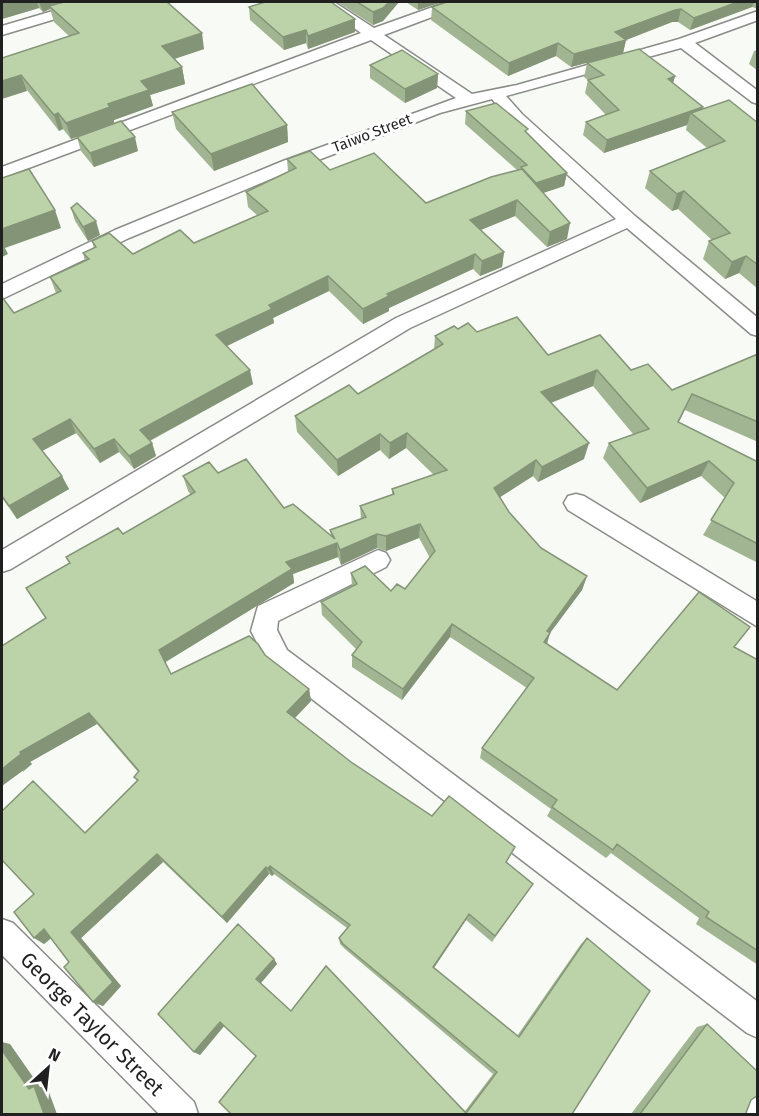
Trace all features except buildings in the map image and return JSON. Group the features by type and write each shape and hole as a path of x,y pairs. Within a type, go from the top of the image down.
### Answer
{"street":[{"path":"2,31 97,2"},
{"path":"325,2 469,99"},
{"path":"2,173 135,121 459,2"},
{"name":"Taiwo Street","path":"2,291 122,234 289,165 434,110 469,99 519,89 684,42 758,15"},
{"path":"684,42 758,99"},
{"path":"495,93 516,118 629,220 758,329"},
{"path":"2,562 403,323 629,220"},
{"path":"576,503 758,616"},
{"path":"378,560 267,614 264,631 278,658 758,1023"},
{"name":"George Taylor Street","path":"2,934 182,1114"},
{"path":"751,1114 758,1104"}]}
